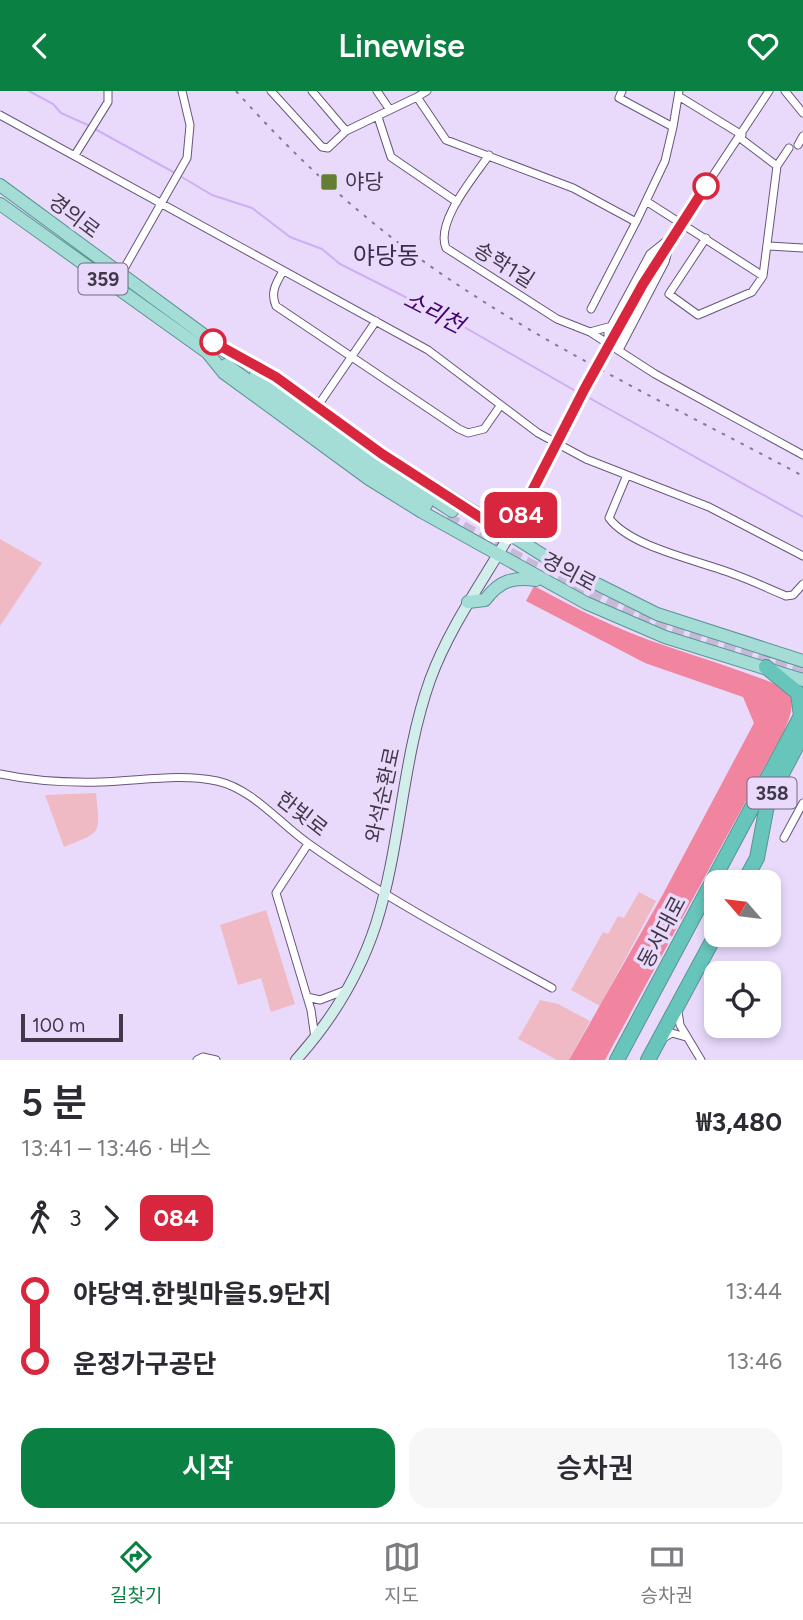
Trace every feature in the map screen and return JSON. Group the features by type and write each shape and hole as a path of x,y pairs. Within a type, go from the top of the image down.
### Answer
{"highway":[{"path":"766,667 797,693 802,714"},
{"name":"동서대로","path":"718,870 802,714"},
{"name":"358","path":"750,870 757,858 768,800 803,734"},
{"name":"동서대로","path":"617,1060 704,896"},
{"path":"650,1056 709,947"}],"main road":[{"name":"경의로","path":"0,185 451,515"},
{"name":"경의로","path":"0,204 207,352 224,373 369,479 451,515 509,536 597,585 657,614 803,661"},
{"name":"경의로","path":"226,352 276,377 317,407 498,555 665,638 803,680"},
{"path":"468,602 485,600 498,586 513,578 544,580"},
{"path":"774,652 784,649 803,654"}],"street":[{"path":"75,155 103,110 108,91"},
{"path":"121,274 187,158 190,125 182,91"},
{"path":"271,91 322,147 328,148 345,131 427,91"},
{"path":"312,91 345,131"},
{"path":"377,91 390,110"},
{"path":"622,91 620,98 674,127"},
{"path":"509,536 585,388 655,263 769,91"},
{"path":"785,91 803,113"},
{"path":"591,309 665,161 680,94 778,166"},
{"path":"417,96 446,140 573,188 636,222"},
{"path":"0,115 376,321 447,363 500,407 538,433 586,459 709,507 803,557"},
{"path":"378,117 391,156 457,202"},
{"path":"798,145 803,136"},
{"path":"706,238 669,295 698,315 752,292 763,276 778,166 789,148"},
{"name":"송학1길","path":"489,155 457,202 443,231 446,248 556,319 590,332 655,374 803,455"},
{"path":"646,201 763,276"},
{"path":"608,342 608,332 650,254 671,237"},
{"path":"619,350 665,262 671,237"},
{"path":"769,246 803,249"},
{"path":"283,271 273,289 272,298 276,306 468,433 475,433 490,425 500,407"},
{"path":"317,407 376,321"},
{"path":"590,332 612,326"},
{"path":"627,475 610,511 609,518 614,526 658,548 735,574 786,596 793,595 803,584"},
{"name":"와석순환로","path":"296,1060 315,1038 348,989 377,921 422,706 451,632 509,536"},
{"name":"한빛로","path":"0,774 33,781 101,782 181,777 220,782 259,803 308,844 552,988"},
{"path":"784,838 803,803"},
{"path":"308,844 276,893 307,997 315,1038"},
{"path":"307,997 320,1000 348,989"},
{"path":"682,997 678,1019 701,1060"},
{"path":"650,1056 661,1040 672,1033 687,1038"},
{"path":"198,1060 203,1057 216,1060"}],"shaded area":[{"path":"0,539 42,563 0,626"},
{"path":"534,586 632,634 788,689 792,705 784,731 708,870 704,870 704,878 605,1060 569,1060 662,896 754,723 743,697 645,663 526,601"},
{"path":"96,793 96,830 86,838 64,847 45,795"},
{"path":"639,892 656,901 600,1006 571,990 603,932 608,934 618,916 624,918"},
{"path":"266,910 295,1004 271,1012 261,978 238,985 220,925"},
{"path":"540,1000 558,1004 590,1021 569,1060 557,1060 518,1039"}],"waterway":[{"name":"소리천","path":"29,91 53,104 61,113 90,126"},
{"name":"소리천","path":"95,129 175,173"},
{"name":"소리천","path":"180,176 212,195 252,208 290,237 322,249 340,264 459,324 579,393"},
{"name":"소리천","path":"584,395 803,517"}],"tunnel":[{"path":"447,518 529,564 636,618 803,673"}],"railway":[{"path":"236,91 335,191 389,236 446,277 532,331 803,476"}],"bus line":[{"name":"084","path":"213,342 226,352 251,362 276,377 382,454 509,536 585,388 643,284 706,186"}],"place":[{"name":"야당","path":"329,182"}],"district":[{"name":"야당동","path":"386,256"}]}
